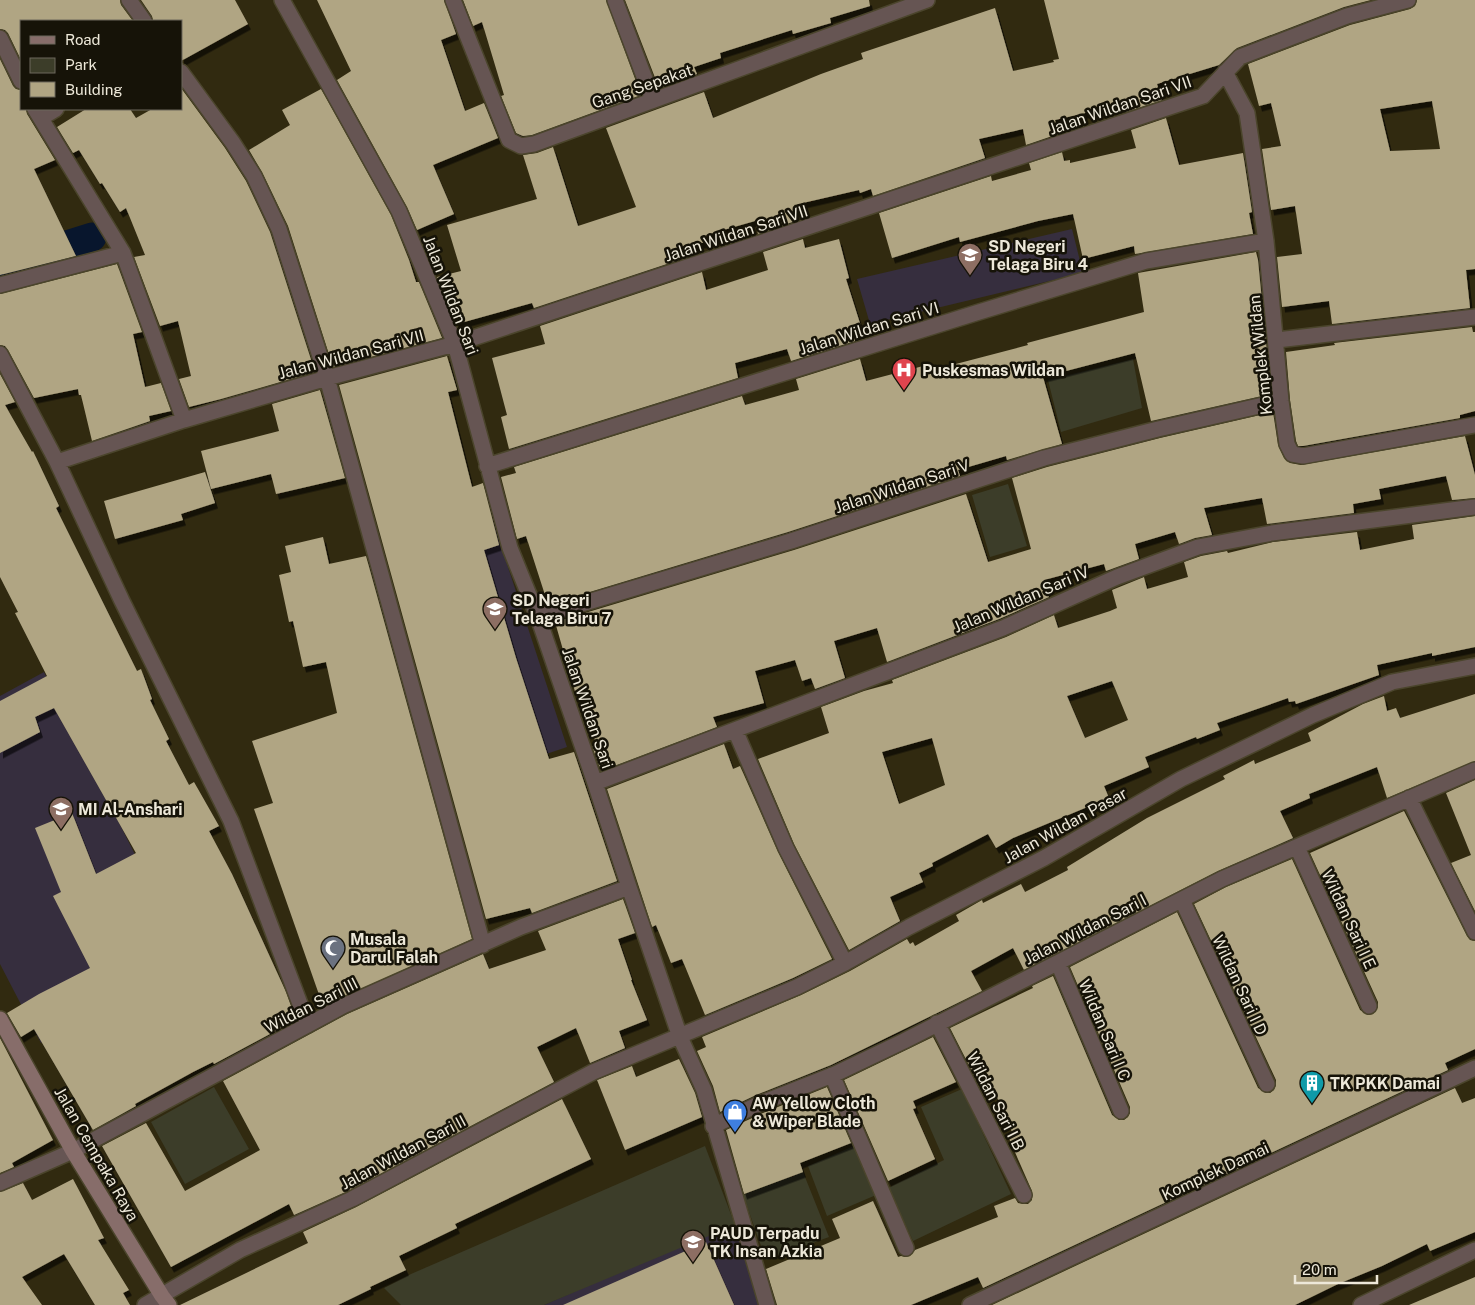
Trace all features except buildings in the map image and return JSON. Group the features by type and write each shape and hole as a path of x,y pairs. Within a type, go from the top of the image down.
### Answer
{"street":[{"path":"129,0 143,20"},
{"name":"Jalan Wildan Sari","path":"282,0 399,211 455,344 510,548 538,617 680,1037 704,1090 767,1305"},
{"name":"Gang Sepakat","path":"453,0 509,140 521,146 534,144 735,72 927,0"},
{"path":"615,0 653,100"},
{"name":"Jalan Wildan Sari VII","path":"57,462 184,420 327,378 455,344 1203,96 1240,57 1347,16 1408,0"},
{"path":"0,38 20,79"},
{"name":"Komplek Wildan","path":"1225,72 1247,113 1266,241 1281,401 1288,449 1292,454 1303,456 1412,438 1475,425"},
{"path":"182,73 233,143 254,176 280,229 327,378 483,945"},
{"path":"52,110 38,113 123,253 184,420"},
{"name":"Jalan Wildan Sari VI","path":"487,466 1146,261 1266,241"},
{"path":"0,285 123,253"},
{"path":"1276,340 1475,317"},
{"path":"0,354 57,462 122,602 231,822 308,1025"},
{"name":"Jalan Wildan Sari V","path":"538,617 791,541 1044,458 1158,429 1281,401"},
{"name":"Jalan Wildan Sari IV","path":"595,783 1003,628 1117,577 1198,547 1272,533 1475,507"},
{"name":"Jalan Wildan Pasar","path":"680,1037 797,987 845,963 909,927 1044,858 1181,780 1313,715 1392,682 1475,666"},
{"path":"735,730 786,848 845,963"},
{"name":"Jalan Wildan Sari I","path":"713,1126 759,1104 832,1075 904,1041 1222,880 1475,770"},
{"path":"1409,798 1475,932"},
{"name":"Wildan Sari I E","path":"1297,846 1370,1006"},
{"name":"Wildan Sari III","path":"0,1183 73,1151 342,1006 521,927 629,887"},
{"name":"Wildan Sari I D","path":"1182,900 1267,1084"},
{"name":"Wildan Sari I C","path":"1058,963 1120,1111"},
{"name":"Jalan Cempaka Raya","path":"0,1019 73,1151 165,1300"},
{"name":"Wildan Sari I B","path":"937,1023 1024,1195"},
{"name":"Jalan Wildan Sari II","path":"145,1305 165,1300 240,1250 352,1200 593,1072 680,1037"},
{"name":"Komplek Damai","path":"970,1305 1475,1068"},
{"path":"832,1075 906,1248"},
{"path":"1361,1305 1475,1250"}],"shaded area":[{"name":"SD Negeri Telaga Biru 4","path":"1072,229 1083,273 870,324 857,279"},
{"name":"SD Negeri Telaga Biru 7","path":"485,497 567,747 502,769 427,512"},
{"name":"MI Al-Anshari","path":"44,672 192,969 41,1043 0,964 0,696"},
{"name":"PAUD Terpadu TK Insan Azkia","path":"735,1221 759,1305 544,1305"}],"green space":[{"path":"1133,359 1142,408 1061,432 1048,380"},
{"path":"1008,484 1027,546 990,557 972,495"},
{"path":"214,1087 249,1149 185,1184 151,1122"},
{"path":"962,1089 1011,1194 913,1241 888,1188 944,1160 921,1107"},
{"path":"856,1145 876,1195 827,1216 808,1166"},
{"path":"705,1146 735,1225 544,1305 401,1305 384,1288 411,1274"},
{"path":"803,1172 829,1237 766,1260 743,1195"}],"waterway":[{"path":"0,266 92,237"}],"place":[{"name":"SD Negeri Telaga Biru 4","path":"970,276"},
{"name":"Puskesmas Wildan","path":"904,391"},
{"name":"SD Negeri Telaga Biru 7","path":"495,630"},
{"name":"MI Al-Anshari","path":"61,830"},
{"name":"Musala Darul Falah","path":"333,969"},
{"name":"TK PKK Damai","path":"1312,1104"},
{"name":"AW Yellow Cloth & Wiper Blade","path":"735,1133"},
{"name":"PAUD Terpadu TK Insan Azkia","path":"693,1263"}]}
